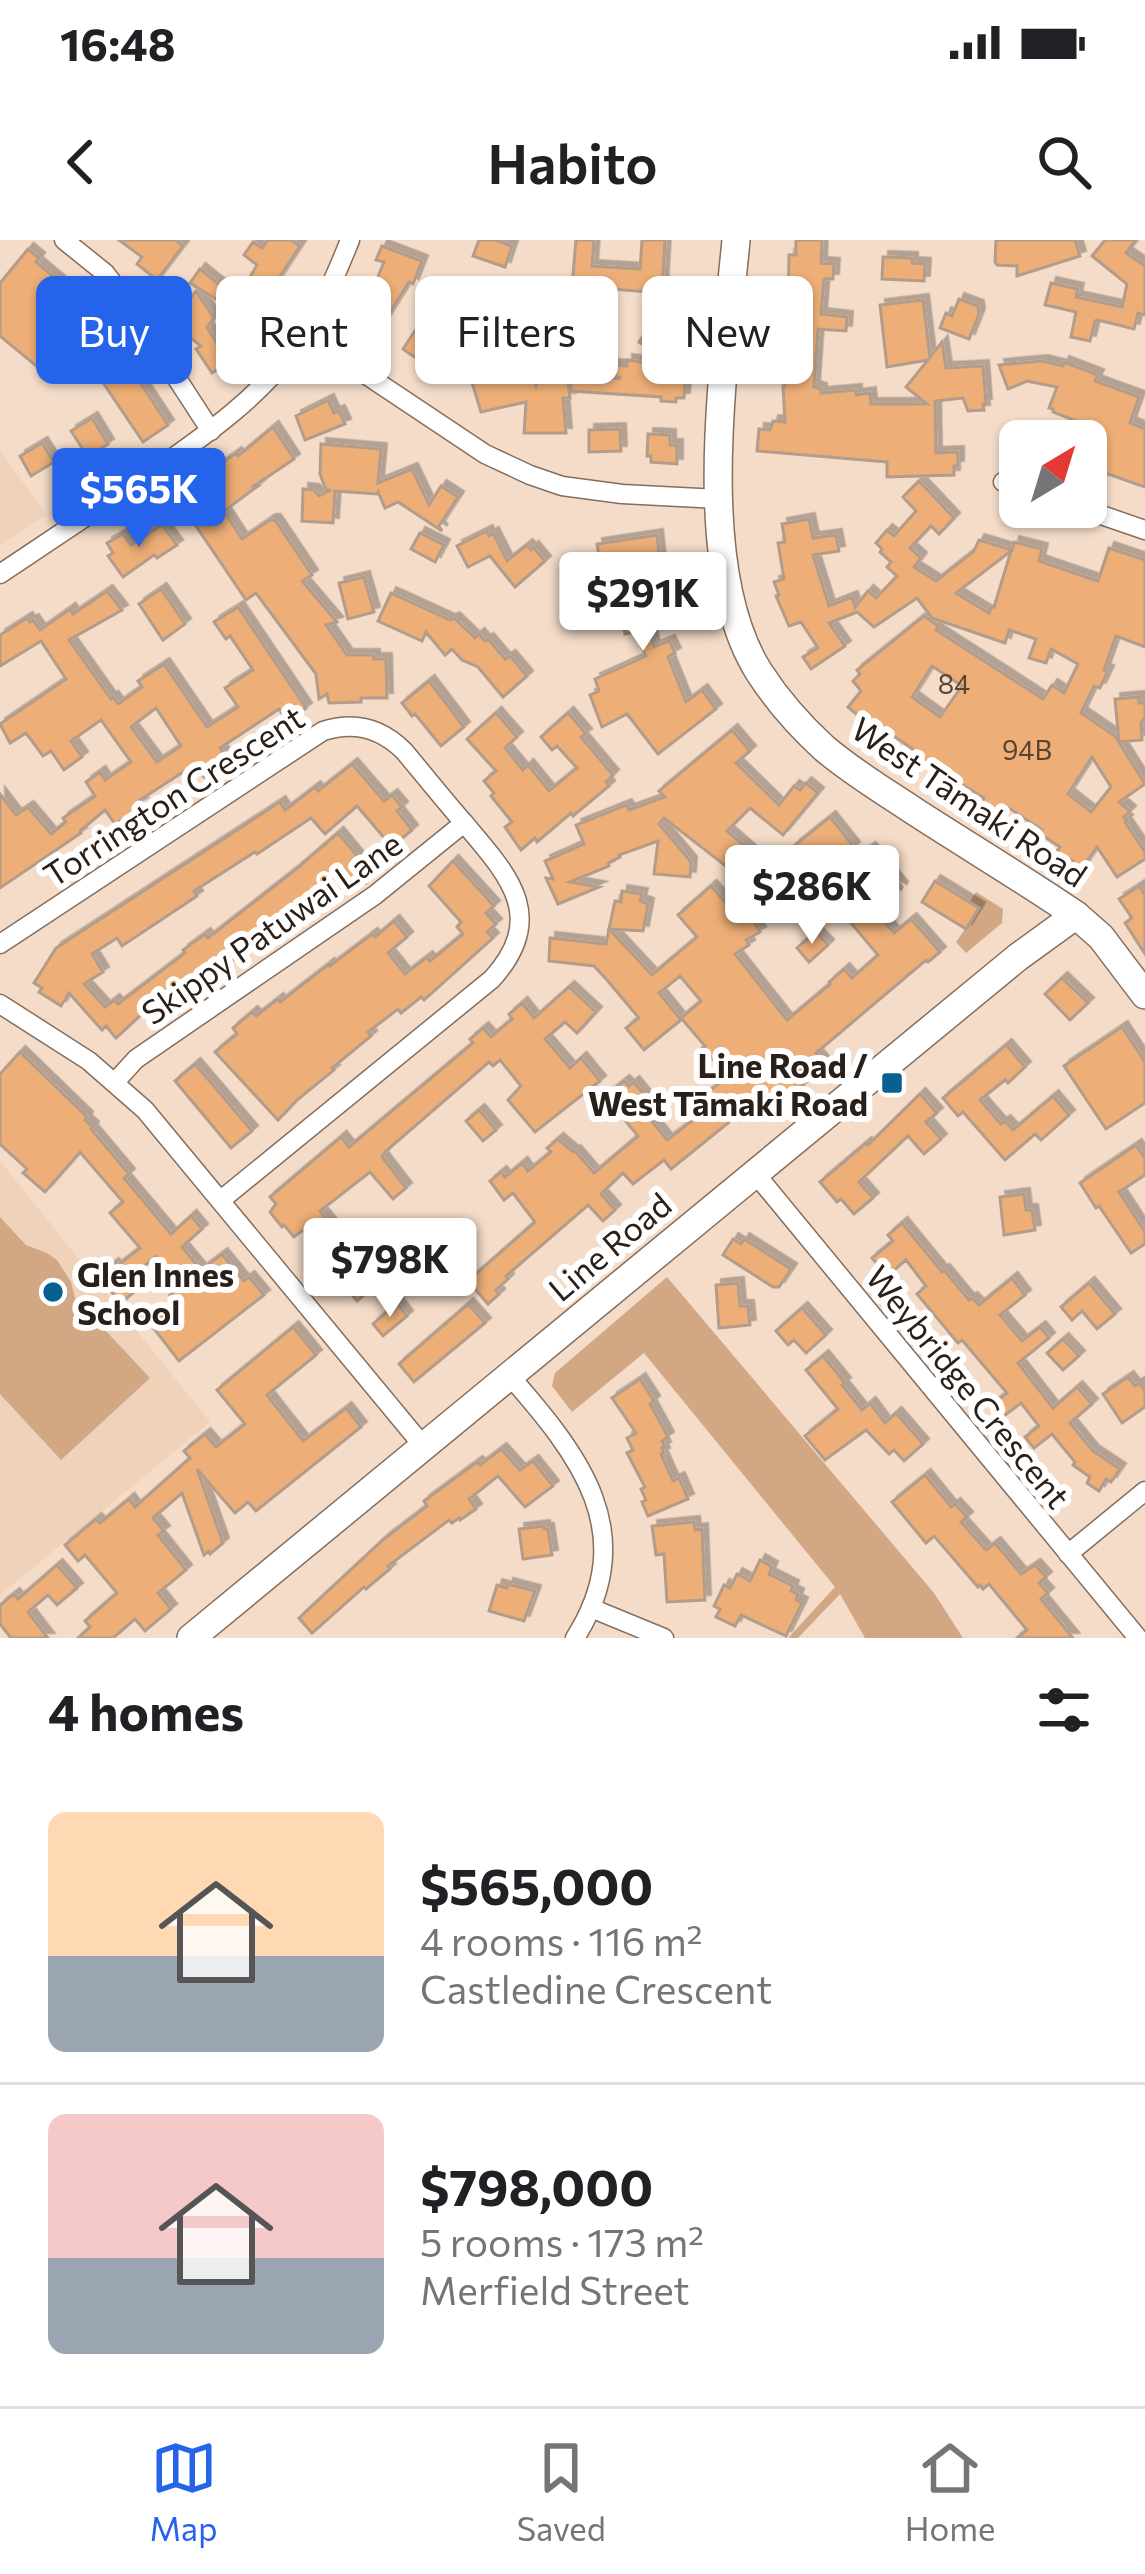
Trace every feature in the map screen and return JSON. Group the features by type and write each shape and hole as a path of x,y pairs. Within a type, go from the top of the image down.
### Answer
{"main road":[{"name":"West Tāmaki Road","path":"736,240 718,499 721,549 738,622 758,669 788,711 828,751 1064,907 1101,937 1145,995"},
{"name":"Line Road","path":"191,1638 1018,957 1064,907"}],"street":[{"path":"64,240 105,273 126,299 211,431"},
{"path":"335,276 350,240"},
{"path":"0,574 211,431 263,384"},
{"path":"380,384 485,454 562,486 718,499"},
{"path":"1107,517 1145,530"},
{"name":"Torrington Crescent","path":"0,944 313,737 335,728 370,729 393,741 464,823 504,871 517,897 520,927 508,959 491,979 221,1200"},
{"name":"Skippy Patuwai Lane","path":"115,1082 136,1059 375,895 464,823"},
{"path":"0,1004 62,1042 145,1110 424,1447"},
{"name":"Weybridge Crescent","path":"754,1172 1138,1638"},
{"path":"509,1375 578,1462 596,1499 603,1549 591,1608 574,1638"},
{"path":"1068,1555 1145,1491"},
{"path":"591,1608 664,1638"}],"shaded area":[{"path":"0,450 46,515 0,545"},
{"path":"976,892 1003,909 1002,923 966,953 956,942 980,908 970,901"},
{"name":"Glen Innes School","path":"0,1161 210,1422 0,1595"},
{"path":"0,1217 26,1245 57,1260 75,1298 150,1378 61,1460 0,1394"},
{"path":"667,1277 934,1593 963,1638 865,1638 840,1594 798,1638 788,1638 835,1587 644,1353 572,1412 552,1386 555,1373"}],"building":[{"path":"119,240 176,240 183,246 160,276 152,276 137,264 142,257"},
{"path":"268,240 291,240 300,246 280,276 250,276 257,265 244,255 253,242 262,248"},
{"path":"479,240 512,246 505,267 473,256"},
{"path":"576,240 594,240 592,266 640,269 642,240 665,240 663,276 642,276 642,291 618,290 618,276 573,276"},
{"path":"796,240 822,240 821,263 834,264 833,279 824,279 821,314 847,317 846,331 818,329 814,387 821,393 856,390 856,395 870,393 871,404 927,404 906,387 928,360 887,367 880,305 923,300 930,357 942,342 946,368 983,366 984,410 968,411 963,398 935,401 936,453 958,452 954,475 887,477 887,462 757,451 759,429 770,430 773,421 785,422 783,386 813,384 813,276 789,276 789,255 796,255"},
{"path":"996,240 1075,240 1080,256 1017,276 1017,266 995,262"},
{"path":"1105,240 1136,240 1126,253 1145,266 1145,315 1138,313 1134,329 1098,320 1090,341 1071,337 1076,312 1045,305 1051,283 1078,289 1076,297 1122,307 1127,284 1092,256"},
{"path":"382,246 422,261 413,284 409,282 391,310 391,276 378,276 384,262 376,260"},
{"path":"28,249 53,276 36,276 36,366 0,336 0,283"},
{"path":"883,257 912,258 912,263 925,264 924,281 882,279"},
{"path":"200,269 216,282 216,299 192,284"},
{"path":"196,291 214,318 207,327 216,342 216,370 212,373 196,349 201,346 192,339"},
{"path":"959,299 978,306 969,339 940,328"},
{"path":"415,331 415,357 403,349"},
{"path":"627,360 642,362 642,384 685,384 684,398 676,402 571,391 571,384 618,384 618,365 627,366"},
{"path":"1042,361 1063,366 1064,362 1098,375 1095,381 1139,397 1130,423 1145,429 1145,487 1107,474 1107,420 1074,420 1053,412 1049,408 1057,387 1027,381 1008,389 999,365"},
{"path":"104,384 141,384 168,425 143,442"},
{"path":"472,384 568,384 570,398 563,398 566,433 524,433 526,402 481,412"},
{"path":"328,400 345,424 305,440 296,416"},
{"path":"92,418 108,444 88,457 71,431"},
{"path":"273,427 294,459 224,511 242,539 275,520 312,575 302,581 337,622 326,625 347,655 386,659 387,698 329,703 327,694 319,699 316,674 256,593 246,600 173,492 238,456"},
{"path":"620,429 621,451 589,452 589,430"},
{"path":"648,434 670,435 670,445 677,445 677,464 651,462"},
{"path":"42,443 54,462 31,476 20,456"},
{"path":"321,444 381,449 378,483 412,469 429,505 441,486 458,497 439,526 442,531 398,502 385,508 378,492 335,491 333,523 302,521 303,489 319,496 331,490 326,490 320,474"},
{"path":"919,481 954,518 939,534 931,526 910,548 921,558 914,567 936,581 974,551 979,540 1012,550 1014,542 1042,549 1039,561 1098,581 1109,548 1145,560 1145,647 1116,636 1104,670 1108,671 1100,688 1094,686 1081,713 1115,736 1145,784 1119,802 1130,811 1125,822 1145,859 1117,877 1097,847 1082,868 1071,860 1068,865 1054,855 1060,847 1039,833 1042,830 1006,806 998,819 979,807 984,798 922,760 878,725 868,739 854,729 861,718 848,707 861,691 853,681 860,674 857,670 924,616 938,626 936,630 1043,699 1052,685 1064,693 1078,664 1051,649 1046,663 1029,658 1036,639 1009,630 1005,643 932,618 917,598 874,627 857,612 829,623 845,646 811,669 803,657 818,648 801,622 789,626 776,596 774,582 784,579 778,543 785,542 782,524 809,519 813,538 836,535 839,551 813,555 829,606 852,597 855,607 868,591 876,598 897,576 887,567 891,562 876,543 887,530 894,536 916,511 903,497","holes":["1011,551 989,613 956,593","932,666 962,686 940,717 912,697","1092,757 1111,787 1091,812 1068,794"]},
{"path":"162,525 177,545 123,577 108,556 113,553 107,543 123,534 131,545"},
{"path":"487,531 489,536 493,533 507,561 527,545 545,561 515,587 490,556 468,567 457,546"},
{"path":"420,533 444,545 435,562 411,549"},
{"path":"657,535 661,572 645,574 652,598 642,601 654,647 669,641 675,653 668,657 686,702 702,690 716,709 658,754 627,714 602,727 590,695 599,691 595,679 646,656 634,632 625,634 621,617 616,617 597,544"},
{"path":"364,577 374,612 348,619 339,583"},
{"path":"161,589 185,624 163,640 139,604"},
{"path":"107,591 122,610 69,640 111,699 118,704 142,687 138,681 164,664 207,727 238,707 225,688 253,670 214,622 238,607 306,708 287,721 279,709 220,748 229,761 205,778 194,765 140,800 136,810 115,824 105,810 81,833 0,888 0,794 16,815 28,807 51,834 66,822 63,818 95,796 86,782 100,772 105,780 131,762 101,720 71,741 82,757 64,770 51,751 43,756 26,733 10,743 0,724 66,679 41,641 0,666 0,635 27,618 40,630 70,609 73,614","holes":["156,708 181,746 157,762 131,727"]},
{"path":"391,593 454,618 475,638 479,634 488,639 505,659 510,656 527,676 503,697 478,667 452,649 445,655 426,632 422,641 378,621"},
{"path":"429,681 464,727 441,746 402,703"},
{"path":"1139,697 1139,703 1145,703 1142,740 1119,742 1115,699"},
{"path":"496,713 517,737 505,748 523,770 528,765 549,791 577,768 557,746 552,750 541,737 568,713 613,775 606,782 609,786 573,816 571,813 521,850 505,827 512,822 484,781 496,771 467,739"},
{"path":"732,730 750,751 736,763 779,805 794,786 800,790 806,783 818,793 783,835 750,808 727,831 771,874 758,891 664,818 659,824 691,862 690,877 654,874 658,841 619,855 609,866 570,882 599,887 558,904 546,878 553,879 545,861 584,844 576,825 626,805 629,810 665,797 659,791"},
{"path":"352,764 384,801 392,795 402,807 397,811 412,830 392,847 357,806 325,834 311,818 194,891 197,896 122,946 117,938 92,954 103,972 84,984 105,1007 114,1000 118,1004 338,833 378,873 366,883 359,874 285,932 281,928 269,938 266,935 206,980 203,976 155,1011 144,1012 116,1038 106,1026 102,1030 69,993 61,1006 39,992 42,988 34,983 56,948 280,802 285,810"},
{"path":"830,817 854,847 819,876 838,897 816,916 777,873 798,847 795,845"},
{"path":"870,848 902,887 901,889 854,860"},
{"path":"453,861 494,906 486,913 496,924 487,932 493,938 424,1000 421,997 401,1013 398,1009 368,1032 371,1036 278,1120 215,1052 237,1034 233,1028 252,1012 256,1016 280,1002 394,921 407,937 388,953 405,974 427,957 430,961 463,934 457,927 461,922 429,886"},
{"path":"871,873 883,886 866,900 894,933 911,919 940,952 816,1053 824,1063 815,1075 767,1115 746,1099 723,1117 728,1123 671,1169 664,1160 633,1184 623,1173 601,1194 615,1210 603,1221 588,1205 506,1276 496,1290 499,1294 488,1304 468,1281 535,1222 513,1193 504,1200 490,1181 501,1172 505,1177 522,1163 528,1171 551,1152 547,1148 558,1139 594,1173 638,1136 605,1096 624,1081 629,1086 634,1082 650,1102 642,1109 667,1140 706,1110 698,1101 725,1078 681,1018 701,1001 680,976 659,993 681,1020 644,1050 626,1028 639,1018 594,966 549,961 550,938 606,944 609,929 652,975 697,937 678,915 711,886 735,914 746,907 760,932 735,954 787,1020 844,969 852,978 878,955 835,904"},
{"path":"935,881 979,908 966,929 922,902"},
{"path":"1139,886 1145,895 1145,954 1125,923 1132,918 1119,899"},
{"path":"622,891 642,894 640,901 648,904 643,931 609,929"},
{"path":"816,932 828,945 809,962 797,948"},
{"path":"1062,978 1088,1003 1070,1020 1045,994"},
{"path":"569,987 596,1012 577,1033 565,1022 545,1039 570,1068 581,1058 600,1081 535,1132 508,1100 521,1086 500,1060 493,1066 489,1062 382,1157 406,1188 393,1199 370,1172 320,1211 364,1264 401,1230 417,1248 357,1301 303,1230 294,1237 282,1227 270,1212 276,1204 270,1197 341,1137 349,1147 473,1043 470,1039 483,1028 491,1037 522,1003 534,1018"},
{"path":"1122,1027 1145,1062 1145,1103 1106,1129 1064,1066"},
{"path":"1006,1045 1025,1067 980,1100 1001,1124 1005,1121 1013,1130 1053,1096 1069,1115 1041,1140 1035,1134 1005,1160 963,1112 958,1116 943,1098"},
{"path":"20,1052 87,1117 91,1129 129,1174 124,1178 171,1234 191,1216 202,1229 182,1247 201,1270 222,1254 244,1281 249,1277 264,1295 179,1361 148,1321 175,1300 170,1295 181,1286 156,1256 131,1277 140,1287 121,1303 98,1276 140,1248 110,1213 123,1202 80,1152 45,1192 0,1144 0,1074"},
{"path":"195,1064 252,1131 231,1148 175,1081"},
{"path":"920,1094 937,1113 926,1122 941,1139 924,1154 908,1136 859,1182 873,1198 854,1214 820,1182 868,1145"},
{"path":"479,1110 496,1130 483,1141 466,1121"},
{"path":"1136,1145 1145,1158 1145,1175 1119,1192 1145,1232 1145,1244 1131,1253 1080,1183"},
{"path":"1024,1194 1035,1230 1004,1235 1000,1197"},
{"path":"902,1223 942,1272 979,1305 1012,1278 1025,1295 1000,1315 1022,1341 1040,1327 1049,1338 1018,1363 1053,1408 1077,1387 1092,1404 1070,1423 1093,1451 1120,1469 1111,1482 1106,1479 1099,1491 1087,1483 1090,1477 1073,1465 1052,1434 1034,1448 1025,1437 1039,1426 1021,1403 1004,1416 994,1403 1007,1393 917,1294 926,1286 906,1260 887,1276 872,1258 893,1241 888,1235"},
{"path":"733,1239 741,1244 744,1239 791,1269 779,1287 723,1255"},
{"path":"738,1283 740,1306 748,1306 750,1325 719,1328 716,1285"},
{"path":"1089,1283 1115,1314 1097,1329 1082,1311 1072,1320 1061,1307"},
{"path":"397,1303 407,1316 383,1336 373,1324"},
{"path":"468,1304 485,1323 414,1382 399,1364"},
{"path":"802,1308 826,1335 806,1353 794,1340 788,1345 776,1331"},
{"path":"293,1327 316,1355 267,1395 303,1441 346,1408 361,1427 256,1511 248,1502 235,1513 197,1469 223,1543 204,1555 182,1493 153,1518 164,1531 158,1535 186,1570 158,1593 171,1609 145,1631 135,1619 113,1638 78,1638 90,1627 85,1621 117,1593 85,1555 78,1561 65,1545 129,1499 135,1507 190,1458 184,1451 205,1434 216,1447 245,1424 217,1390"},
{"path":"1063,1339 1079,1356 1063,1370 1047,1353"},
{"path":"823,1356 862,1410 870,1403 885,1423 896,1413 923,1444 904,1461 894,1450 889,1454 866,1430 825,1460 805,1436 838,1409 806,1370"},
{"path":"1128,1377 1145,1391 1145,1407 1122,1423 1103,1394"},
{"path":"640,1379 668,1437 662,1441 661,1454 673,1481 679,1478 688,1499 648,1516 642,1502 645,1487 627,1453 633,1450 627,1438 636,1433 612,1398"},
{"path":"501,1449 520,1470 533,1461 553,1486 525,1507 498,1476 469,1499 476,1509 460,1520 449,1520 388,1566 312,1633 299,1618 427,1506 424,1501"},
{"path":"925,1475 951,1507 955,1504 967,1517 961,1522 986,1550 995,1543 1021,1574 1035,1565 1046,1577 1039,1583 1048,1593 1041,1599 1073,1638 1017,1638 1027,1630 989,1584 978,1587 934,1536 926,1543 892,1502"},
{"path":"694,1522 695,1530 702,1529 705,1600 667,1602 664,1554 656,1555 652,1526"},
{"path":"544,1526 552,1555 523,1559 519,1529"},
{"path":"760,1560 772,1567 769,1574 793,1586 791,1591 802,1603 786,1636 741,1615 735,1626 716,1617 720,1609 714,1606 724,1585 730,1588 737,1574 750,1581"},
{"path":"57,1565 77,1588 57,1605 48,1595 28,1612 48,1638 11,1638 0,1624 0,1605 14,1594 18,1599"},
{"path":"508,1584 535,1591 524,1621 489,1611 497,1585 507,1588"}],"place":[{"name":"Line Road / West Tāmaki Road","path":"892,1083"},
{"name":"Glen Innes School","path":"53,1292"}]}
